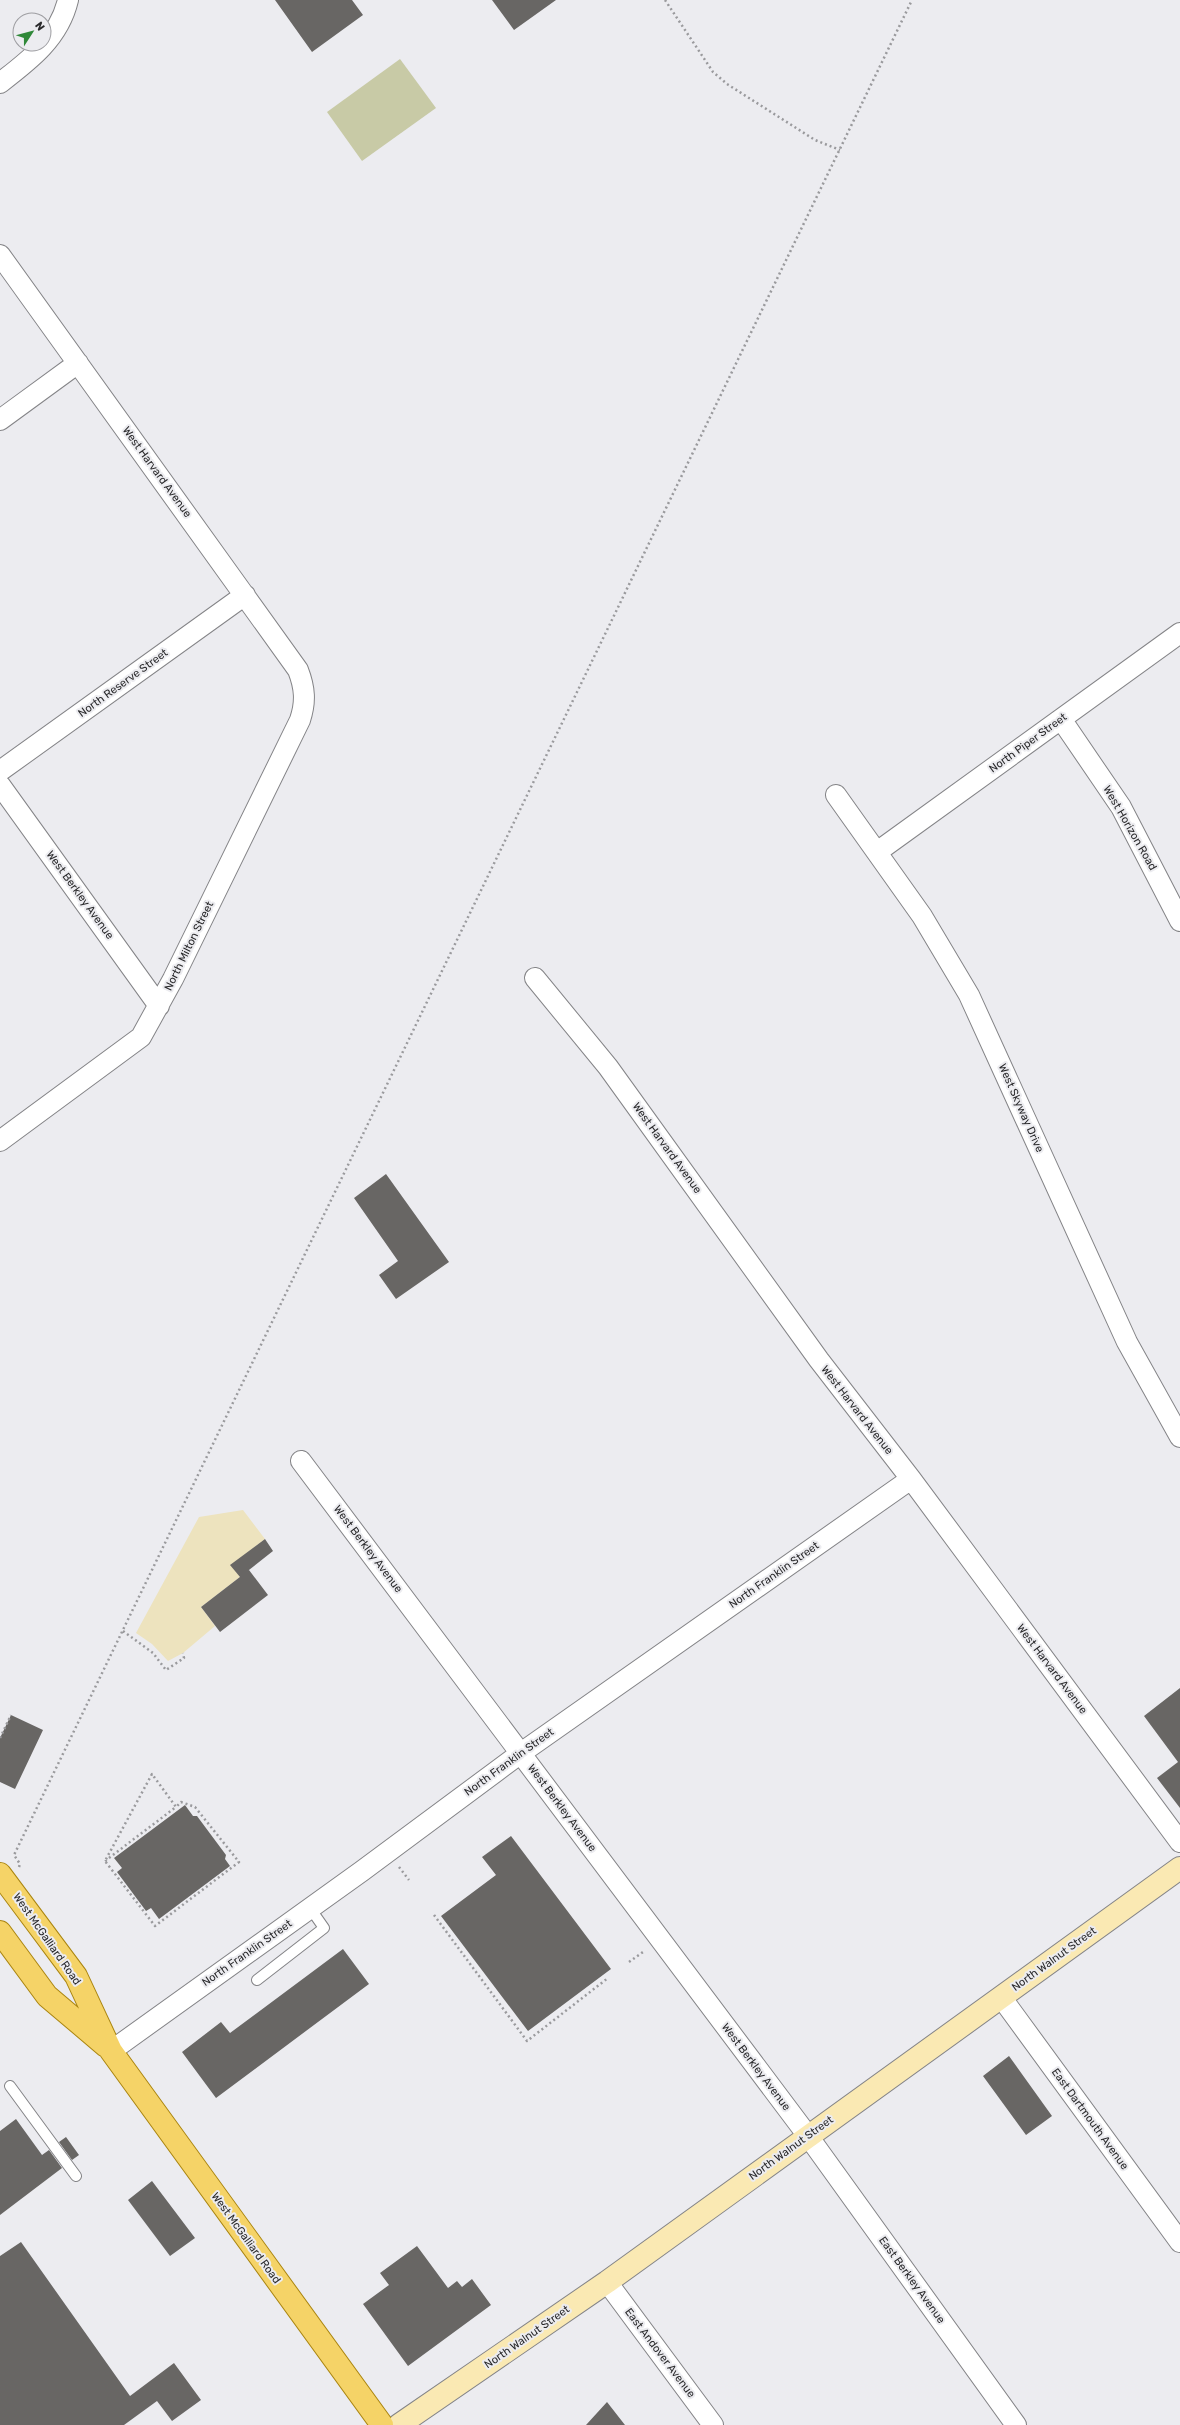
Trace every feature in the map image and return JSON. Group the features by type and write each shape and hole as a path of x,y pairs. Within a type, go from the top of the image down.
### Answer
{"main road":[{"name":"North Walnut Street","path":"399,2425 607,2282 1180,1868"},
{"name":"West McGalliard Road","path":"0,1874 76,1976 111,2051 382,2425"},
{"name":"West McGalliard Road","path":"0,1932 46,1996 111,2051"}],"street":[{"path":"0,83 25,64 44,46 56,31 68,0"},
{"name":"West Harvard Avenue","path":"0,254 298,670 303,682 305,695"},
{"path":"0,420 78,363"},
{"name":"North Reserve Street","path":"0,771 245,595"},
{"name":"North Piper Street","path":"877,852 1180,633"},
{"name":"North Milton Street","path":"0,1141 134,1044 141,1037 159,1006 300,720 305,695"},
{"name":"West Horizon Road","path":"1061,719 1121,807 1180,921"},
{"name":"West Berkley Avenue","path":"0,785 159,1006"},
{"name":"West Skyway Drive","path":"836,795 922,916 969,995 1127,1342 1180,1437"},
{"name":"West Harvard Avenue","path":"535,978 608,1066 819,1360 911,1479 1180,1842"},
{"name":"West Berkley Avenue","path":"301,1461 808,2136"},
{"name":"North Franklin Street","path":"111,2051 310,1908 521,1753 911,1479"},
{"name":"East Dartmouth Avenue","path":"1001,1997 1180,2242"},
{"name":"East Berkley Avenue","path":"808,2136 1016,2425"},
{"name":"East Andover Avenue","path":"607,2282 713,2425"}],"lane":[{"path":"257,1980 324,1928 310,1908"},
{"path":"10,2086 76,2176"}],"path":[{"path":"665,0 713,72 727,84 814,140 840,150"},
{"path":"20,1864 14,1855 912,0"},
{"path":"123,1631 153,1653 166,1670 184,1658 183,1653"},
{"path":"0,1738 11,1714"},
{"path":"105,1861 152,1774 176,1807"},
{"path":"182,1802 195,1807 239,1862 155,1926 105,1861 182,1802"},
{"path":"398,1865 409,1880"},
{"path":"434,1914 527,2041 608,1978"},
{"path":"629,1962 643,1952"}],"green space":[{"path":"400,59 436,108 362,161 327,112"}],"sand":[{"path":"243,1510 265,1539 231,1565 240,1577 201,1607 215,1626 183,1653 168,1661 152,1644 136,1633 199,1517"}],"building":[{"path":"275,0 352,0 363,15 312,52"},
{"path":"492,0 556,0 514,30"},
{"path":"386,1174 449,1262 396,1299 379,1275 398,1261 354,1198"},
{"path":"265,1539 273,1551 240,1577 230,1565"},
{"path":"249,1570 268,1595 220,1632 201,1607"},
{"path":"1180,1688 1180,1808 1157,1778 1178,1762 1144,1716"},
{"path":"11,1715 43,1730 15,1789 0,1782 0,1738"},
{"path":"185,1805 193,1816 197,1816 226,1855 225,1859 230,1866 159,1919 151,1908 146,1911 117,1872 122,1868 114,1858"},
{"path":"511,1836 611,1969 528,2031 441,1916 496,1875 482,1857"},
{"path":"343,1949 369,1984 216,2098 182,2052 221,2022 230,2033"},
{"path":"1009,2056 1052,2116 1026,2135 983,2076"},
{"path":"16,2119 42,2155 49,2150 62,2168 0,2215 0,2131"},
{"path":"66,2137 79,2155 72,2160 59,2142"},
{"path":"152,2181 195,2238 170,2256 128,2200"},
{"path":"21,2242 130,2396 174,2363 201,2400 172,2421 157,2401 124,2425 0,2425 0,2256"},
{"path":"417,2246 448,2288 457,2281 462,2287 472,2279 491,2305 408,2366 363,2304 389,2285 380,2273"},
{"path":"607,2402 625,2425 586,2425"}]}
